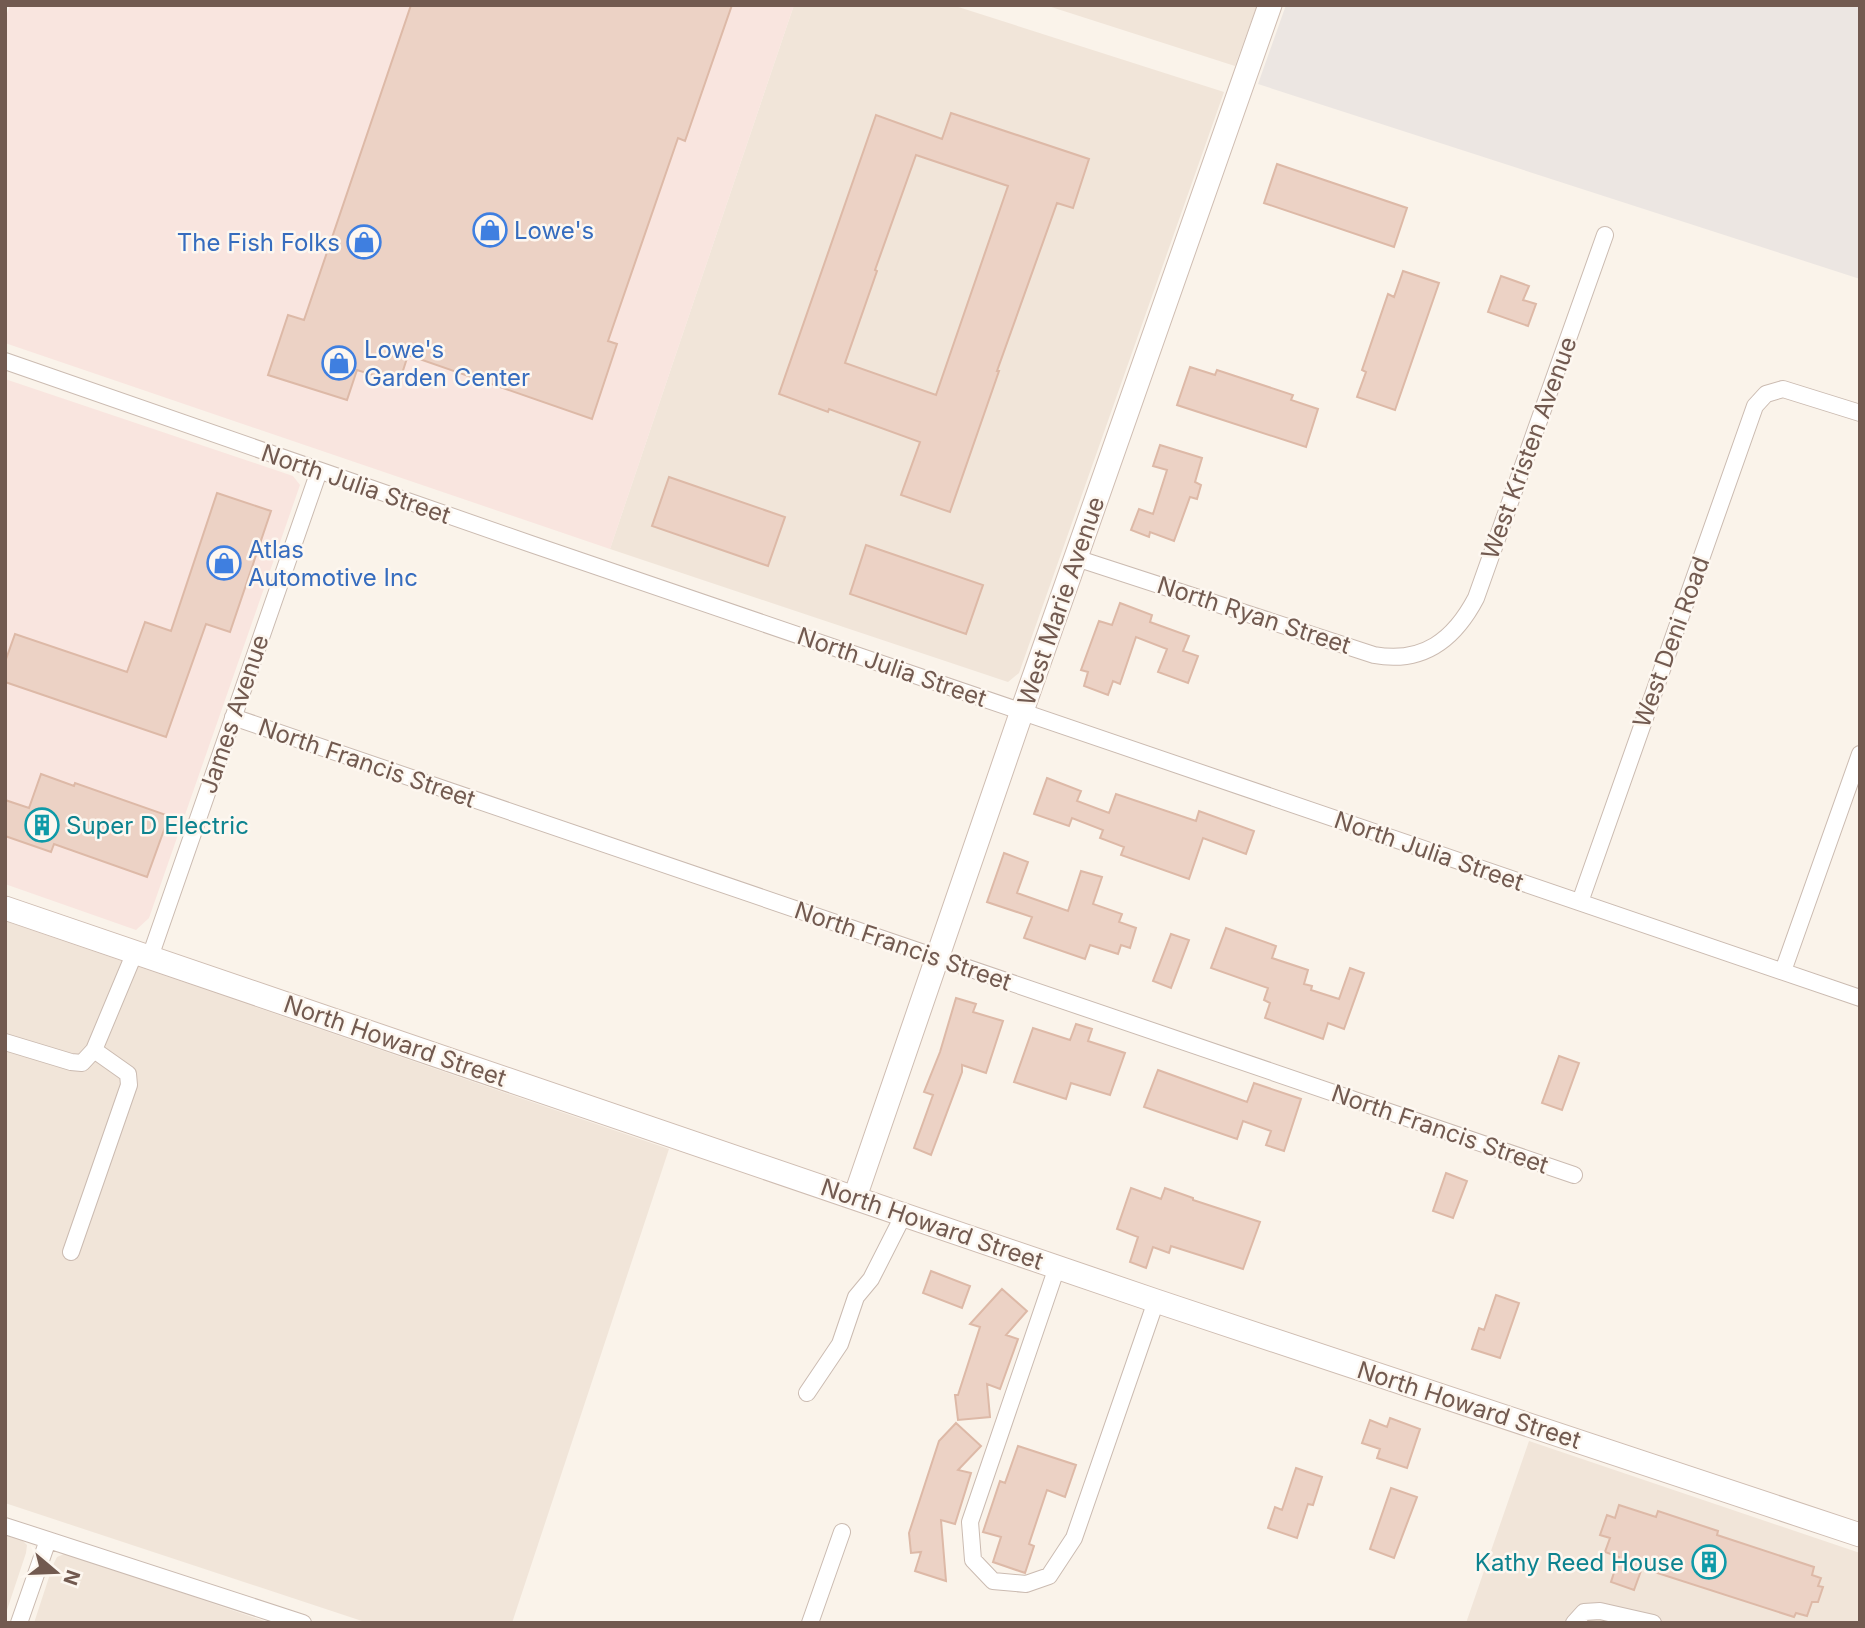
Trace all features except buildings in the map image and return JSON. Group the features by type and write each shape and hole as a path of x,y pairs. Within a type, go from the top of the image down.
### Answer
{"street":[{"name":"West Marie Avenue","path":"855,1197 936,957 1270,5"},
{"name":"West Kristen Avenue","path":"1433,647 1458,627 1476,598 1605,235"},
{"name":"North Julia Street","path":"5,361 1860,998"},
{"name":"West Deni Road","path":"1580,902 1755,406 1760,399 1774,391 1791,390 1860,413"},
{"name":"James Avenue","path":"94,1050 142,954 233,717 319,471"},
{"name":"North Ryan Street","path":"1076,558 1374,655 1402,657 1433,647"},
{"name":"North Francis Street","path":"233,717 1574,1175"},
{"path":"1783,971 1860,754"},
{"name":"North Howard Street","path":"5,908 1156,1301 1860,1535"},
{"path":"5,1042 82,1063 94,1050 128,1074 129,1085 71,1252"},
{"path":"807,1393 840,1344 856,1297 871,1279 904,1214"},
{"path":"1057,1267 970,1522 973,1560 993,1581 1026,1584 1049,1576 1074,1538 1156,1301"},
{"path":"5,1526 303,1623"},
{"path":"810,1623 842,1531"},
{"path":"19,1623 48,1540"},
{"path":"1574,1623 1584,1612 1600,1611 1653,1623"}],"shaded area":[{"path":"10,5 794,5 610,549 5,343 5,19"},
{"path":"794,5 952,5 1224,92 1019,673 1008,682 610,549"},
{"path":"1045,5 1257,5 1235,66"},
{"path":"1286,5 1860,5 1860,279 1258,84"},
{"path":"5,379 293,476 300,485 149,918 136,930 5,884"},
{"path":"5,921 669,1149 512,1623 368,1623 5,1503"},
{"path":"1529,1441 1860,1553 1860,1623 1466,1623"},
{"path":"5,1532 17,1535 27,1545 5,1616"},
{"path":"64,1554 270,1623 34,1623 53,1565 57,1557"}],"place":[{"name":"Lowe's","path":"490,230"},
{"name":"The Fish Folks","path":"364,242"},
{"name":"Lowe's Garden Center","path":"339,363"},
{"name":"Atlas Automotive Inc","path":"224,563"},
{"name":"Super D Electric","path":"42,825"},
{"name":"Kathy Reed House","path":"1709,1562"}]}
